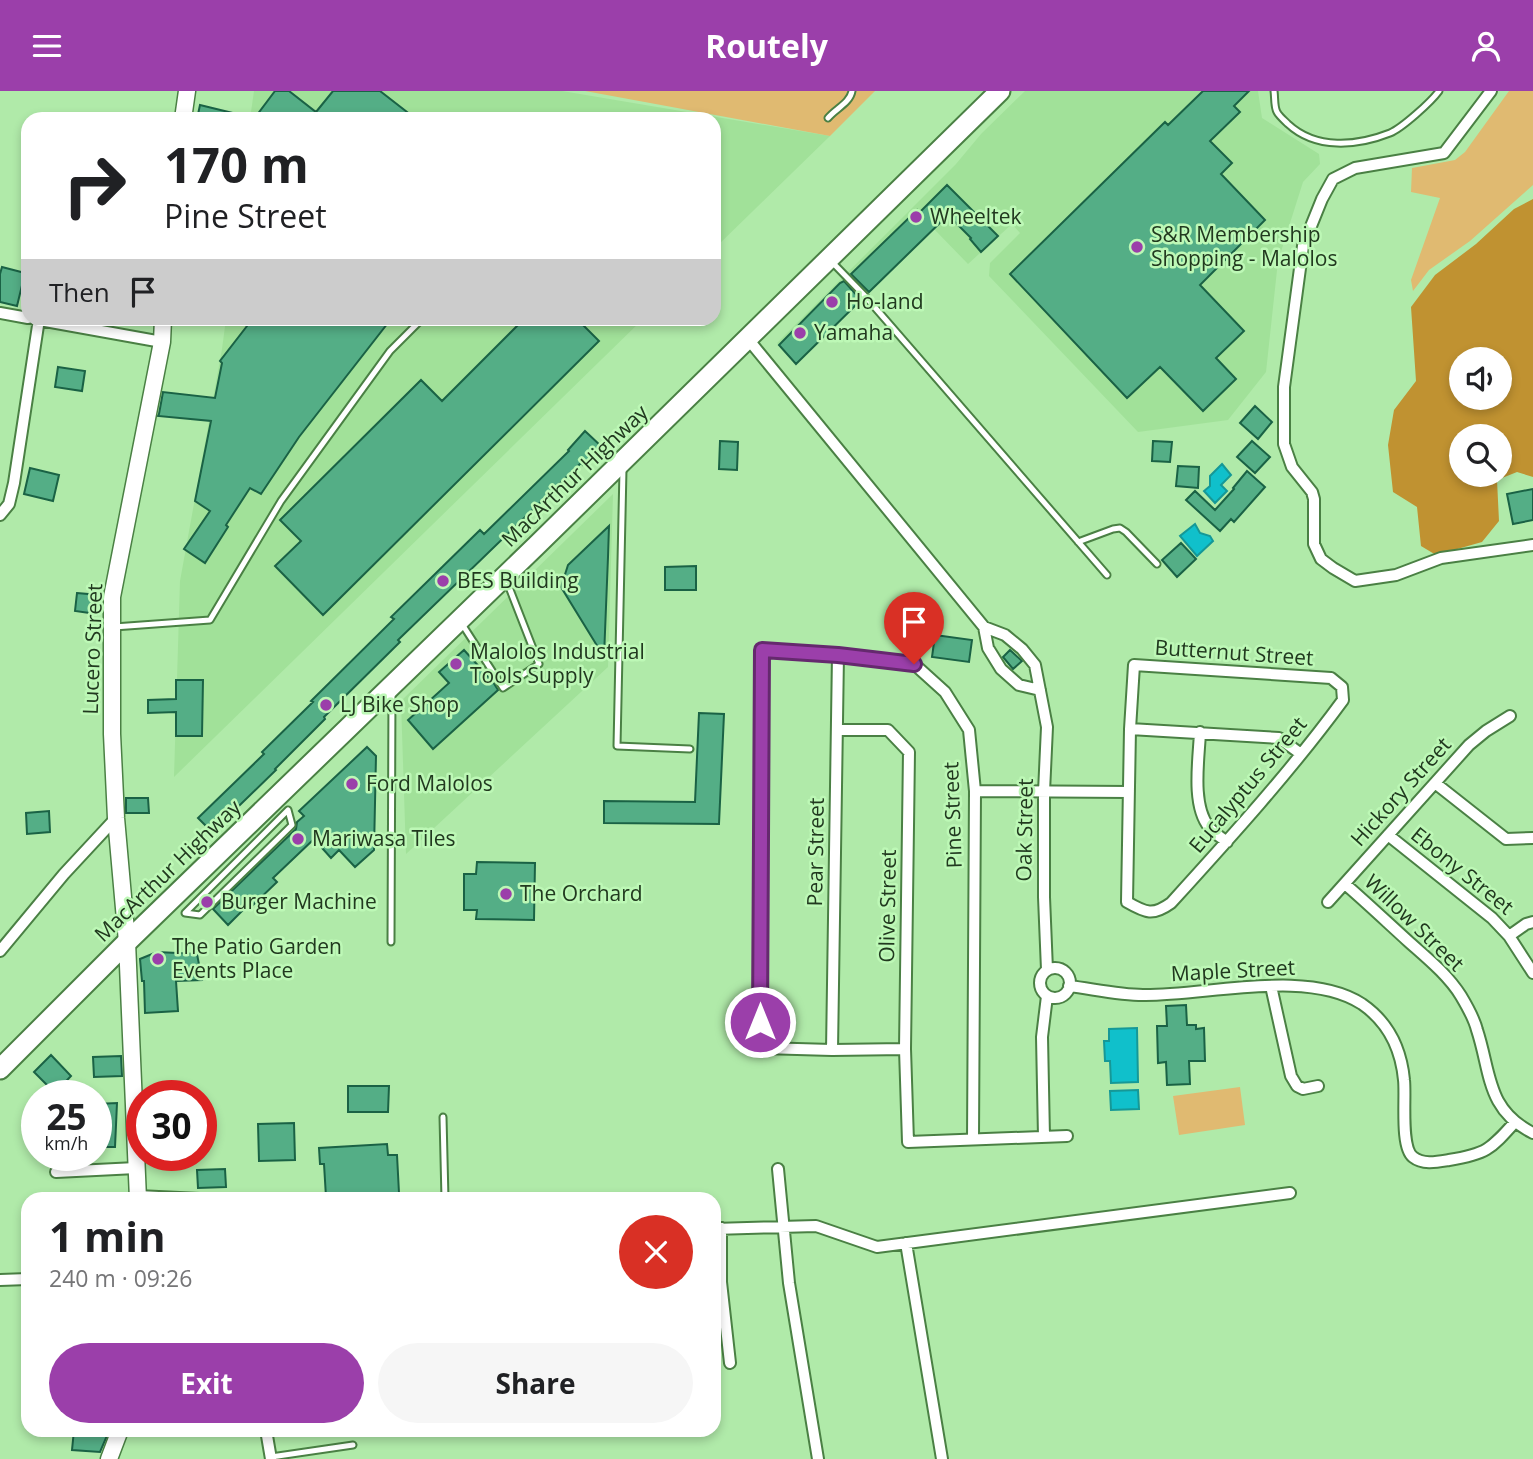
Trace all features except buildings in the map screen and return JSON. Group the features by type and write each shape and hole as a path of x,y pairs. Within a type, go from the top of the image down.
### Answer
{"highway":[{"name":"MacArthur Highway","path":"0,1069 127,942 228,857 392,686 1000,91"}],"street":[{"path":"184,112 187,91"},
{"path":"1491,91 1444,153 1355,168 1333,179 1303,246 1284,387 1284,445 1292,467 1312,492 1314,544 1321,559 1355,581 1396,575 1441,558 1533,545"},
{"path":"0,313 21,316"},
{"path":"0,515 9,503 14,483 37,326"},
{"path":"76,326 162,342"},
{"name":"Lucero Street","path":"135,1080 112,734 113,597 162,342 163,326"},
{"path":"748,339 984,627 988,647 1002,669 1019,685 1040,690"},
{"name":"Oak Street","path":"984,627 1005,635 1022,649 1035,665 1047,727 1044,909 1048,970"},
{"name":"Pine Street","path":"832,1050 760,1048 762,650 914,664 945,692 969,730 975,791 973,1139"},
{"name":"Pear Street","path":"832,1050 838,655"},
{"name":"Butternut Street","path":"1130,729 1134,665 1331,678"},
{"name":"Eucalyptus Street","path":"1129,792 1128,902 1145,912 1160,911 1171,903 1227,842 1343,700 1342,687 1331,678"},
{"name":"Hickory Street","path":"1328,902 1469,745 1510,716"},
{"path":"975,791 1129,792 1130,729 1279,738 1301,754"},
{"name":"Olive Street","path":"837,730 888,730 909,752 905,1049 908,1142 973,1139"},
{"path":"1200,732 1198,795 1208,827 1227,842"},
{"path":"1435,783 1506,839 1533,838"},
{"path":"0,951 64,874 116,818"},
{"name":"Ebony Street","path":"1388,835 1492,918 1509,936 1533,973"},
{"name":"Willow Street","path":"1345,884 1432,963 1460,994 1476,1027 1493,1093 1515,1122 1533,1133"},
{"path":"1509,936 1525,924 1533,922"},
{"path":"1044,1137 1042,1037 1046,996 1040,983 1048,970 1063,971 1069,981 1064,995 1056,998 1046,996"},
{"name":"Maple Street","path":"1069,986 1141,995 1271,986 1302,986 1343,994 1380,1018 1400,1056 1404,1079 1406,1138 1412,1157 1422,1162 1435,1162 1485,1152 1515,1122"},
{"path":"1271,986 1292,1076 1297,1086 1303,1089 1318,1086"},
{"path":"832,1050 905,1049"},
{"path":"973,1139 1067,1136"},
{"path":"56,1172 126,1168"},
{"path":"778,1169 789,1283 818,1459"},
{"name":"Lucero Street","path":"136,1171 138,1192"},
{"path":"721,1228 816,1226 877,1247 1290,1193"},
{"path":"906,1243 942,1459"},
{"path":"0,1280 21,1279"},
{"path":"721,1283 730,1363"},
{"path":"109,1459 117,1437"},
{"path":"267,1437 271,1458"}],"lane":[{"path":"828,118 848,100 852,91"},
{"path":"1274,91 1277,112 1296,131 1309,138 1335,144 1367,140 1393,132 1433,100 1439,91"},
{"path":"829,259 1107,575"},
{"path":"112,627 210,621 281,501 390,351 415,326"},
{"path":"624,460 617,746 691,749"},
{"path":"1078,542 1120,528 1157,564"},
{"path":"460,620 503,688 539,664 505,576"},
{"path":"391,942 392,686"},
{"path":"288,810 292,825 200,915 185,913 228,857 261,837 288,810"},
{"path":"443,1117 445,1192"},
{"path":"271,1458 353,1445"}],"shaded area":[{"path":"254,91 562,91 687,112 251,112"},
{"path":"585,91 875,91 830,136 721,116 721,112 699,112"},
{"name":"S&R Membership Shopping - Malolos","path":"1025,91 1258,91 1262,118 1319,154 1320,164 1303,182 1278,261 1266,372 1228,420 1138,432 989,276 990,263 1020,233 1012,224 968,264 934,229 796,364 777,343"},
{"path":"1509,91 1533,91 1533,185 1470,241 1429,270 1413,291 1411,280 1440,198 1411,192 1412,168 1455,160 1465,152"},
{"path":"721,118 830,136 721,242"},
{"path":"1533,199 1533,477 1517,472 1512,474 1512,424 1449,424 1449,487 1497,487 1499,521 1482,542 1436,555 1421,546 1417,507 1393,492 1388,445 1394,410 1416,381 1411,307 1435,275 1476,244 1514,209"},
{"path":"225,326 636,326 174,777 180,581"},
{"path":"613,494 608,667 406,854 401,701"},
{"path":"1240,1087 1245,1125 1179,1135 1173,1096"}],"water":[{"path":"1222,464 1231,475 1221,485 1227,491 1215,503 1204,491 1210,486 1210,476"},
{"path":"1195,524 1200,533 1210,536 1213,541 1197,556 1180,536"},
{"path":"1137,1028 1138,1082 1111,1083 1110,1061 1105,1061 1104,1041 1109,1041 1109,1029"},
{"path":"1138,1090 1139,1109 1111,1110 1110,1091"}],"place":[{"name":"Wheeltek","path":"916,217"},
{"name":"S&R Membership Shopping - Malolos","path":"1137,247"},
{"name":"Ho-land","path":"832,302"},
{"name":"Yamaha","path":"800,333"},
{"name":"BES Building","path":"443,581"},
{"name":"Malolos Industrial Tools Supply","path":"456,664"},
{"name":"LJ Bike Shop","path":"326,705"},
{"name":"Ford Malolos","path":"352,784"},
{"name":"Mariwasa Tiles","path":"298,839"},
{"name":"The Orchard","path":"506,894"},
{"name":"Burger Machine","path":"207,902"},
{"name":"The Patio Garden Events Place","path":"158,959"}],"route":[{"path":"760,1022 762,650 914,664"}]}
